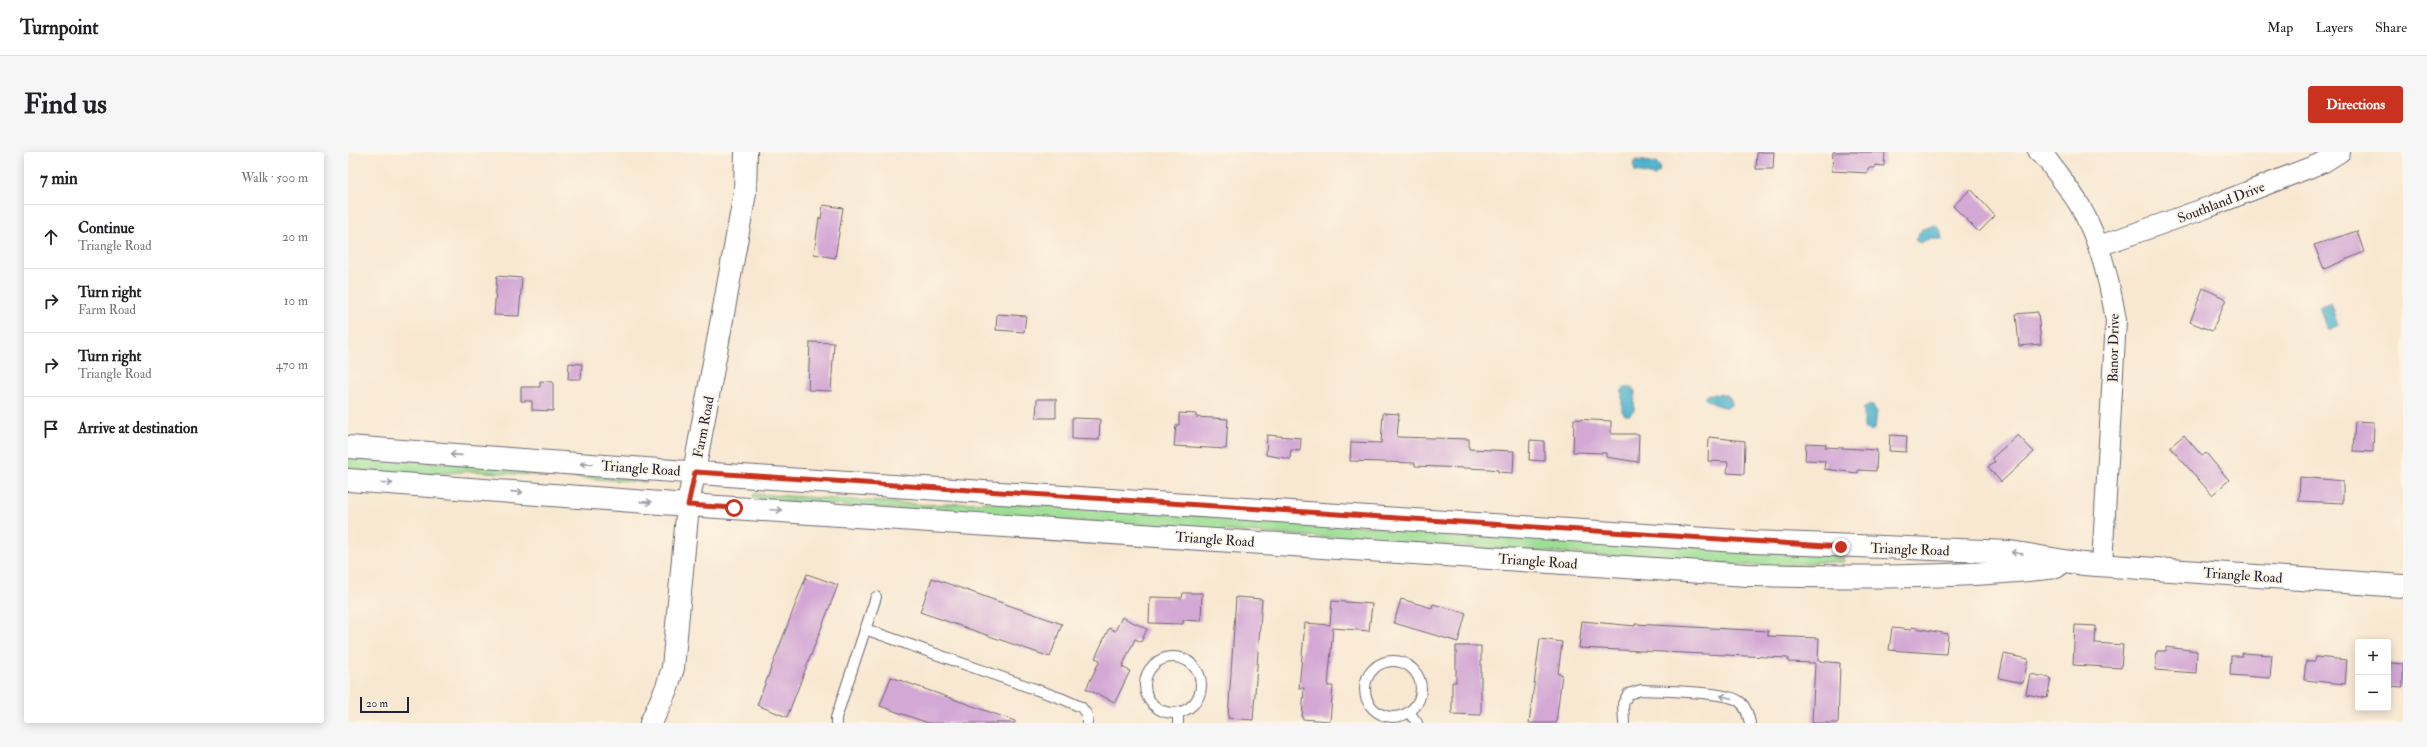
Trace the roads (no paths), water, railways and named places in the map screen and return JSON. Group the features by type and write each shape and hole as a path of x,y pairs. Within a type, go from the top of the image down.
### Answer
{"street":[{"name":"Farm Road","path":"651,723 667,687 672,668 688,505 745,193 746,152"},
{"name":"Banor Drive","path":"2038,152 2046,158 2079,205 2099,246 2110,284 2116,320 2092,564"},
{"name":"Southland Drive","path":"2099,246 2259,188 2324,162 2340,152"},
{"name":"Triangle Road","path":"348,447 695,472 1752,542 2010,552 2092,564 2403,586"},
{"name":"Triangle Road","path":"348,480 688,505 1747,575 1810,576 2008,573 2092,564"}],"lane":[{"path":"836,723 836,718 876,597"},
{"path":"865,629 1063,699 1081,708 1087,715 1087,723"},
{"path":"1170,657 1187,661 1194,666 1201,682 1198,698 1178,718 1160,710 1153,705 1145,689 1145,680 1154,664 1170,657"},
{"path":"1394,661 1410,667 1416,673 1421,690 1420,698 1409,712 1390,717 1381,714 1368,701 1366,682 1370,673 1377,666 1394,661"},
{"path":"1624,723 1623,704 1628,694 1641,690 1725,696 1739,702 1747,712 1750,723"},
{"path":"1409,712 1417,723"}],"water":[{"path":"1637,160 1657,163 1660,167 1659,172 1655,176 1635,172 1633,163"},
{"path":"1935,225 1940,229 1942,239 1928,239 1920,243 1915,240 1922,229"},
{"path":"2331,303 2339,325 2327,330 2319,307"},
{"path":"1625,387 1632,387 1635,391 1634,411 1630,415 1625,415 1622,411 1622,390"},
{"path":"1708,394 1727,395 1731,399 1731,405 1727,407 1714,404 1704,398"},
{"path":"1868,405 1873,406 1877,412 1875,428 1871,431 1864,428 1864,408"}]}
